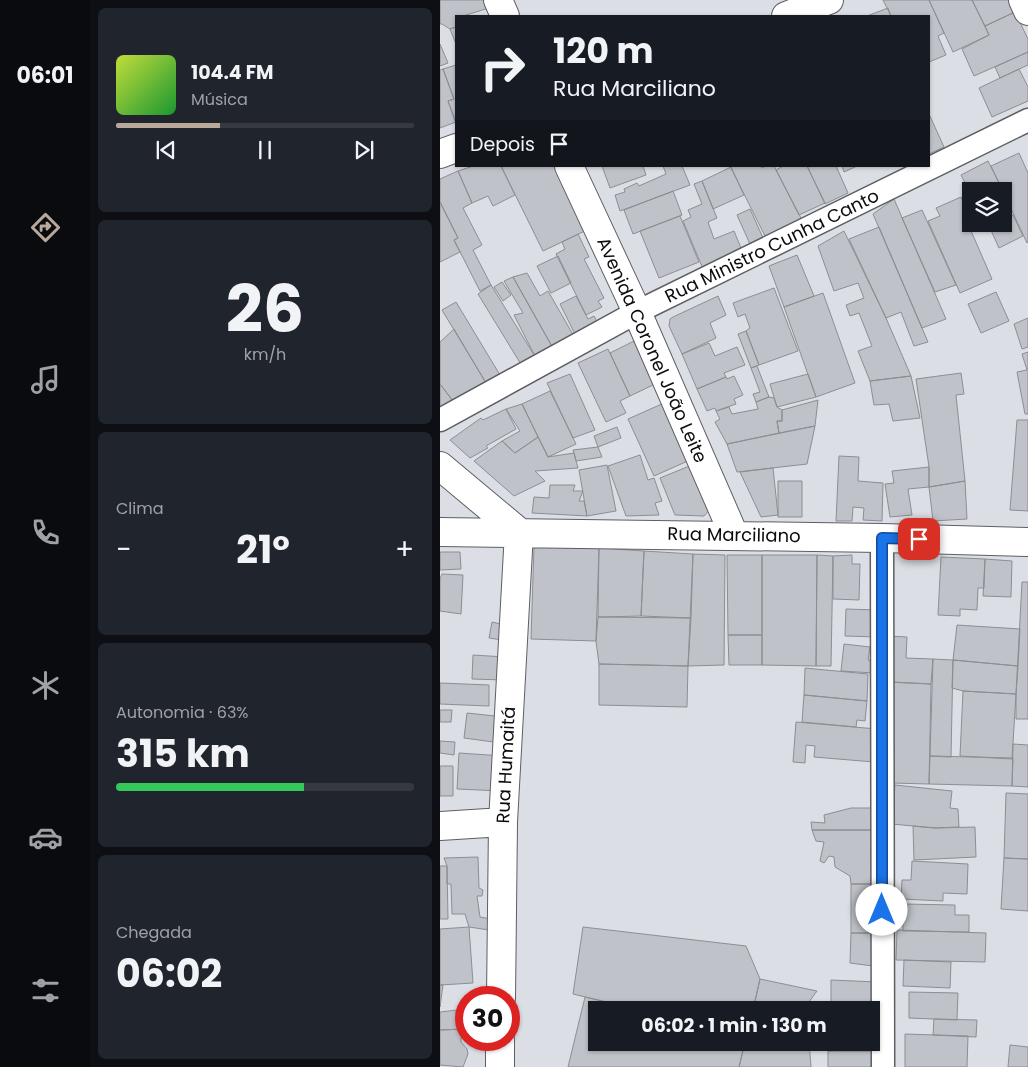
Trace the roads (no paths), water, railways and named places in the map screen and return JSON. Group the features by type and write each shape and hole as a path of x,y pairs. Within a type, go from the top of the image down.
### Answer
{"street":[{"path":"498,0 505,15"},
{"path":"789,15 829,0"},
{"path":"1023,0 1028,11"},
{"name":"Rua Ministro Cunha Canto","path":"440,420 637,312 1028,120"},
{"path":"440,154 455,148"},
{"name":"Avenida Coronel João Leite","path":"569,167 637,312 734,535"},
{"path":"440,466 518,532"},
{"name":"Rua Marciliano","path":"440,532 734,535 1028,542"},
{"name":"Rua Humaitá","path":"501,986 503,822 518,532"},
{"path":"882,538 882,1067"},
{"path":"440,826 503,822"},
{"path":"500,1051 500,1067"}]}
